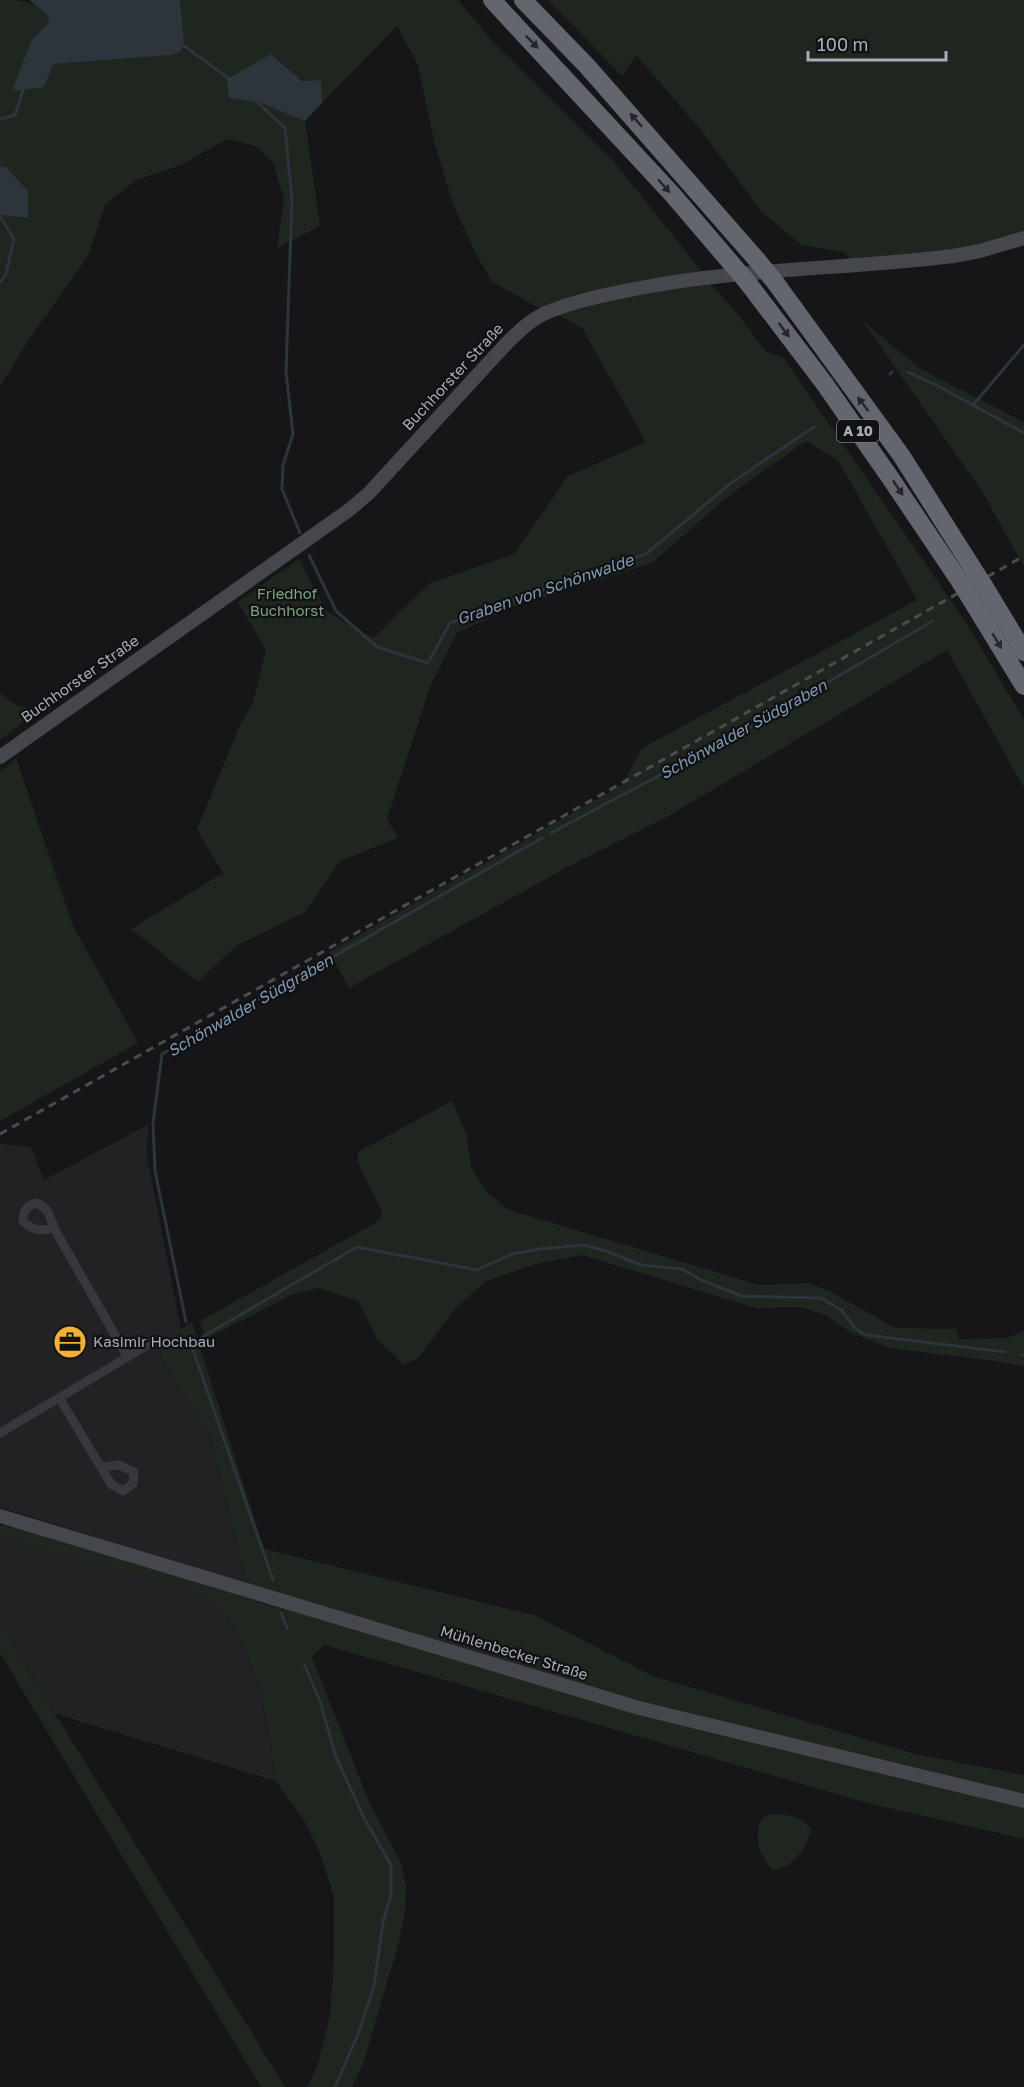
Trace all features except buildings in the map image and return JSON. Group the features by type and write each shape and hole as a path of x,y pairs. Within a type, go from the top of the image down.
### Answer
{"highway":[{"name":"A 10","path":"492,0 596,110 748,283 824,383 889,476 1024,652"},
{"name":"A 10","path":"523,0 587,66 775,282 901,455 973,585 1024,686"}],"main road":[{"name":"Buchhorster Straße","path":"0,757 349,510 374,487 505,345 528,323 547,312 600,297 661,284 710,277 953,256 1024,238"},
{"name":"Mühlenbecker Straße","path":"0,1516 639,1708 1024,1801"}],"street":[{"path":"54,1228 127,1356"},
{"path":"0,1433 151,1343"},
{"path":"60,1399 102,1467"}],"shaded area":[{"path":"29,0 180,0 184,41 181,51 172,55 53,64 44,87 12,91 31,41 49,19"},
{"path":"271,54 302,81 321,80 322,103 305,121 261,103 229,98 227,79"},
{"path":"0,167 6,167 28,191 28,218 0,215"},
{"path":"149,1124 146,1152 181,1329 159,1355 210,1437 247,1585 0,1507 0,1144 31,1147 44,1180"},
{"path":"0,1538 185,1586 223,1610 239,1638 259,1685 276,1781 56,1714 0,1624"}],"green space":[{"path":"0,0 28,2 40,8 49,19 31,41 13,91 53,64 172,55 180,51 184,41 180,0 458,0 492,41 615,163 703,273 541,309 492,282 453,204 435,145 418,65 397,26 322,103 321,80 302,81 271,54 230,98 261,103 305,121 320,226 277,248 284,200 273,162 255,146 227,139 179,166 136,180 105,205 88,256 32,335 0,386 0,215 28,218 28,191 6,167 0,167"},
{"path":"548,0 1024,0 1024,232 960,249 851,260 844,252 801,245 761,211 700,129 636,55 622,76"},
{"name":"Friedhof Buchhorst","path":"709,283 733,308 766,352 783,357 969,627 1024,720 1024,788 947,650 667,817 564,869 349,988 329,952 622,785 642,748 917,600 838,460 806,441 731,494 652,563 512,607 457,633 431,684 387,819 398,838 340,861 305,912 236,946 198,982 131,929 223,873 197,830 239,727 253,702 266,650 238,602 299,559 326,611 373,638 430,583 514,554 568,476 646,442 582,328 557,314 608,300"},
{"path":"863,321 919,368 1024,422 1024,567 983,493"},
{"path":"0,693 19,706 42,708 0,740"},
{"path":"16,758 73,926 138,1043 0,1121 0,772"},
{"path":"452,1101 466,1133 471,1167 487,1192 509,1210 759,1285 808,1283 827,1290 896,1328 956,1329 959,1339 1007,1338 1024,1331 1024,1367 1003,1362 889,1348 852,1333 823,1314 800,1307 756,1308 582,1255 536,1264 486,1281 455,1309 419,1357 404,1365 378,1340 358,1301 318,1288 291,1295 206,1339 200,1321 375,1223 383,1214 358,1163 358,1152"},
{"path":"192,1322 264,1549 534,1615 653,1676 915,1754 1024,1775 1024,1839 867,1803 324,1645 312,1657 369,1802 401,1863 406,1886 405,1912 398,1946 363,2064 352,2087 306,2087 317,2067 330,2015 334,1957 334,1897 320,1853 304,1820 276,1781 259,1685 239,1638 223,1610 185,1586 0,1538 0,1525 136,1560 269,1606 282,1596 247,1585 210,1437 159,1355 181,1329"},
{"path":"0,1624 285,2087 261,2087 0,1653"},
{"path":"773,1814 794,1817 811,1829 798,1856 786,1866 773,1870 761,1852 758,1832 762,1818"}],"waterway":[{"name":"Graben von Schönwalde","path":"179,42 232,81"},
{"name":"Graben von Schönwalde","path":"0,119 15,115 24,87"},
{"name":"Graben von Schönwalde","path":"255,100 285,128 292,199 286,372 293,434 283,465 282,489 300,533"},
{"name":"Graben von Schönwalde","path":"0,216 14,239 6,274 0,283"},
{"path":"973,405 1024,345"},
{"name":"Graben von Schönwalde","path":"908,372 1024,433"},
{"name":"Graben von Schönwalde","path":"309,555 336,611 377,647 428,663 450,623 646,554 731,483 814,427"},
{"name":"Schönwalder Südgraben","path":"551,833 761,721 933,621"},
{"name":"Schönwalder Südgraben","path":"186,1322 155,1171 153,1123 162,1054 542,838"},
{"path":"202,1337 357,1247 477,1270 512,1254 584,1245 641,1265 682,1269 701,1280 742,1296 821,1298 841,1310 856,1329 866,1335 1005,1352"},
{"name":"Schönwalder Südgraben","path":"191,1344 273,1580"},
{"name":"Schönwalder Südgraben","path":"281,1613 287,1628"},
{"name":"Schönwalder Südgraben","path":"304,1664 320,1701 336,1757 364,1818 391,1865 391,1895 383,1922 374,1986 358,2034 335,2087"}],"railway":[{"path":"0,1134 1024,556"}],"place":[{"name":"Kasimir Hochbau","path":"70,1342"}]}
